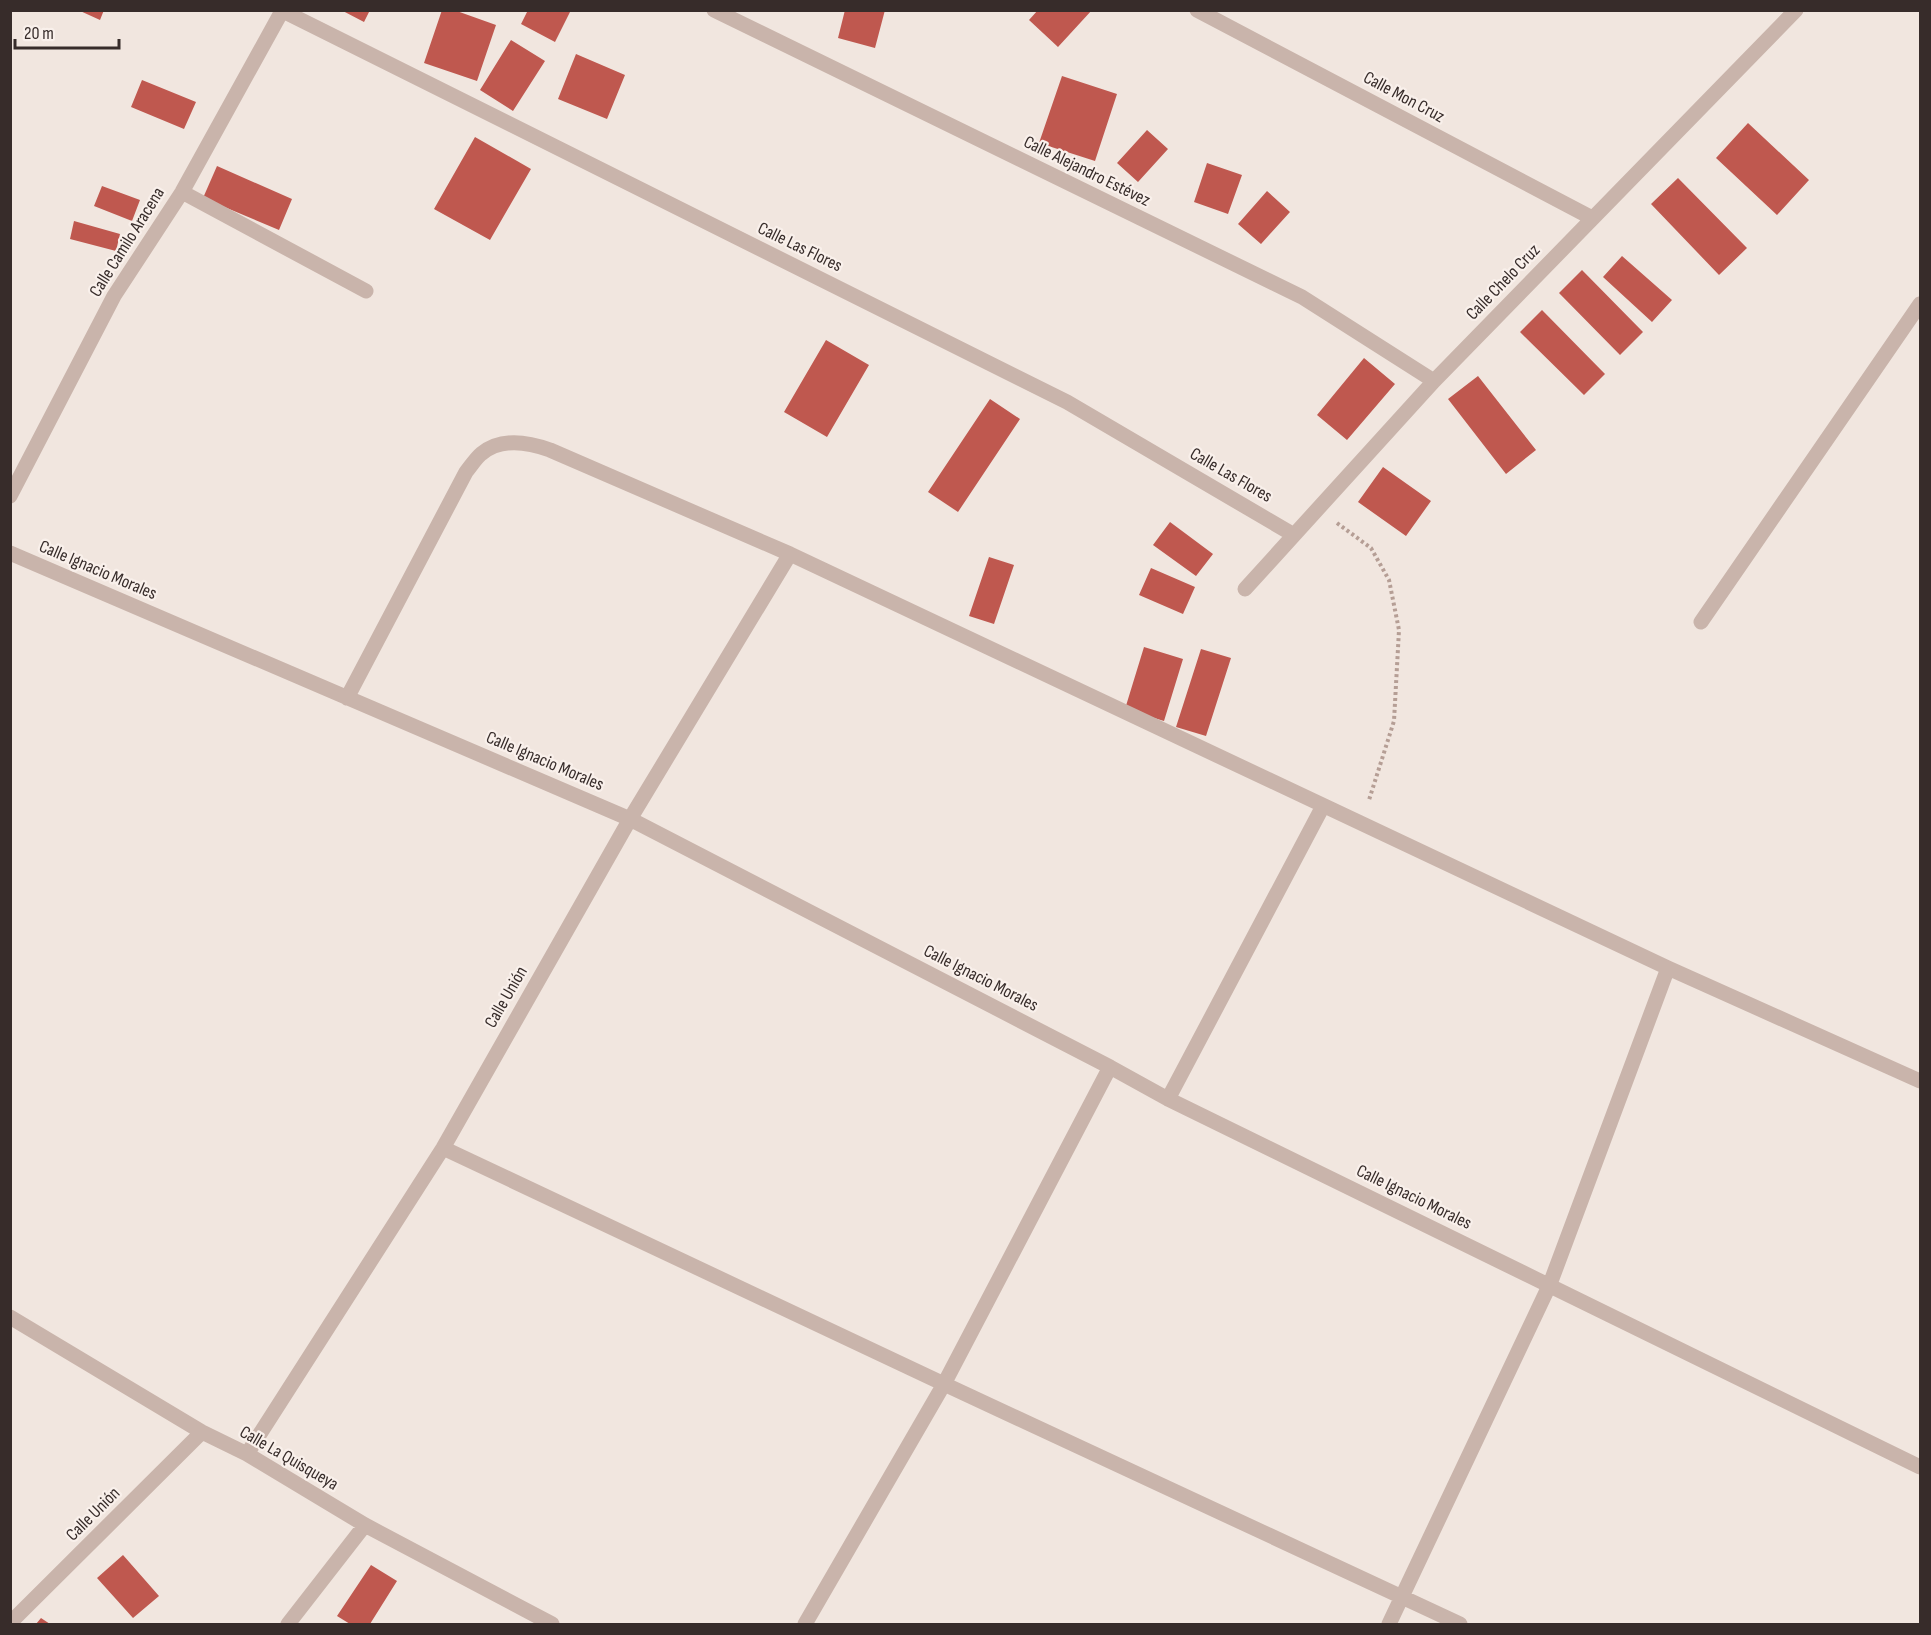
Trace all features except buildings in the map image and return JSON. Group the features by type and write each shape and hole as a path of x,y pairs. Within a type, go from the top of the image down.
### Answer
{"street":[{"name":"Calle Alejandro Estévez","path":"714,10 1302,297 1434,381"},
{"name":"Calle Mon Cruz","path":"1197,10 1592,218"},
{"name":"Calle Chelo Cruz","path":"1245,589 1434,381 1796,10"},
{"name":"Calle Camilo Aracena","path":"10,496 114,296 182,192 281,11"},
{"name":"Calle Las Flores","path":"281,11 1067,402 1294,535"},
{"path":"182,192 366,291"},
{"path":"1701,622 1920,304"},
{"path":"347,698 466,472 482,453 505,443 528,442 790,554 1668,968 1920,1081"},
{"name":"Calle Ignacio Morales","path":"10,553 630,819 1168,1099 1920,1467"},
{"name":"Calle Unión","path":"247,1454 443,1148 630,819 790,554"},
{"path":"1168,1099 1323,806"},
{"path":"1389,1624 1550,1284 1668,968"},
{"path":"805,1624 944,1384 1110,1067"},
{"path":"443,1148 1460,1624"},
{"name":"Calle La Quisqueya","path":"10,1317 202,1432 247,1454 365,1526 552,1624"},
{"name":"Calle Unión","path":"10,1623 202,1432"},
{"path":"288,1624 365,1526"}],"path":[{"path":"1318,509 1371,548 1389,580 1398,630 1394,721 1362,824"}]}
